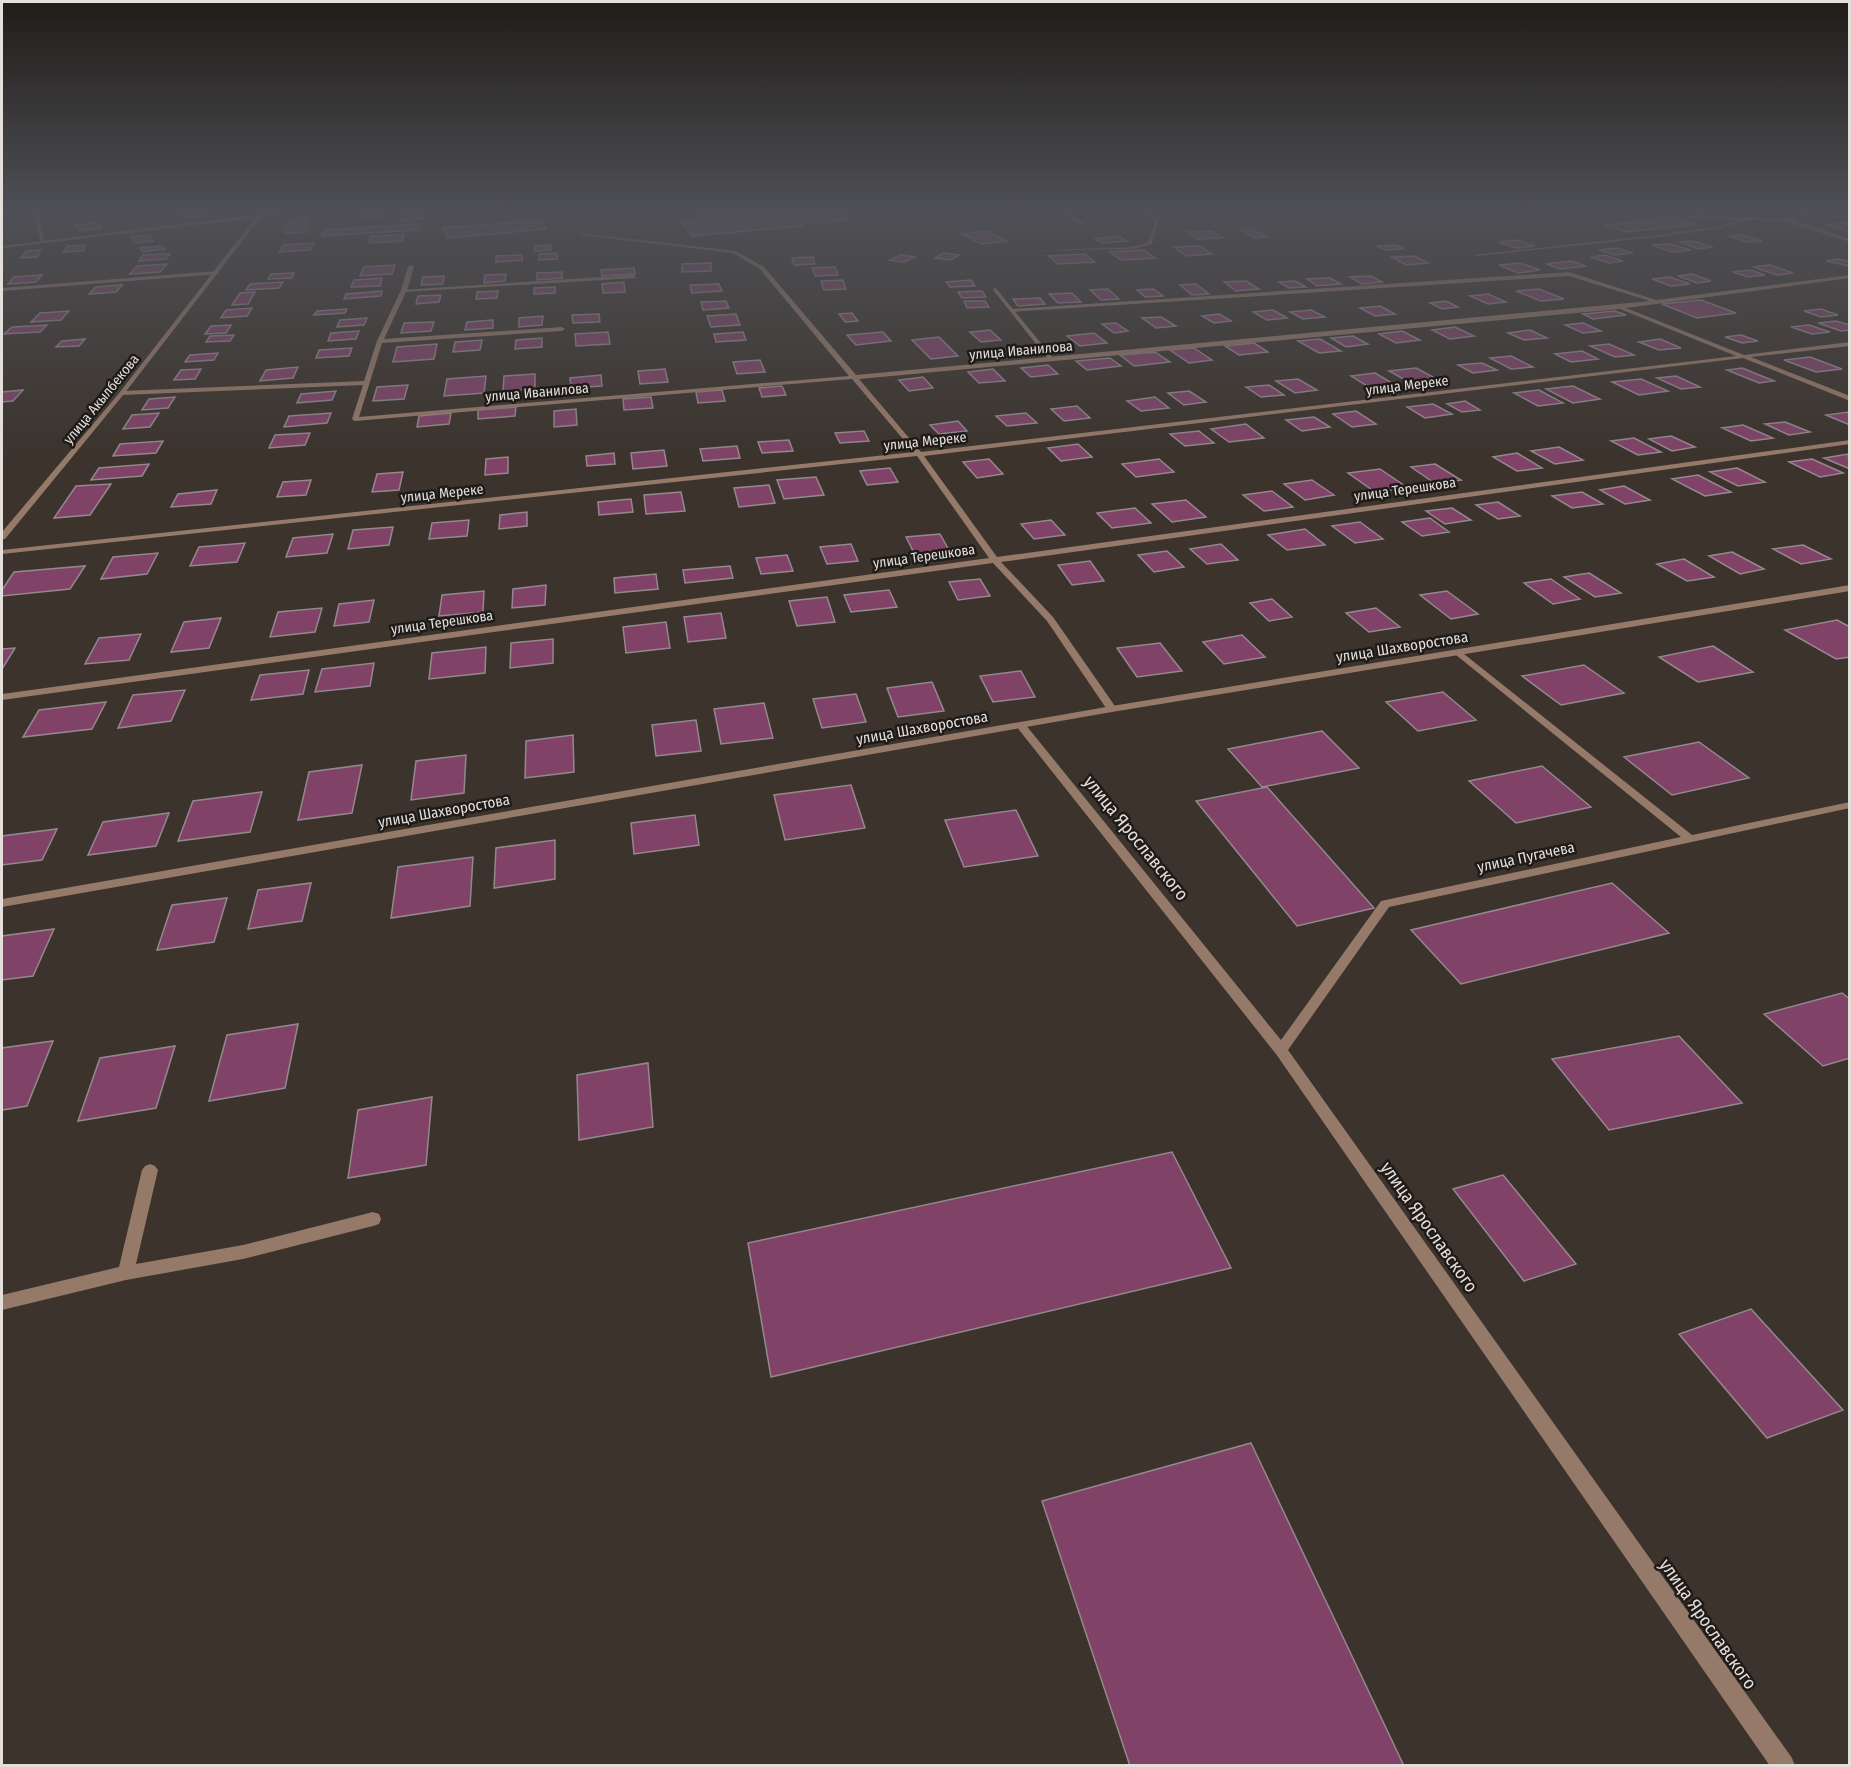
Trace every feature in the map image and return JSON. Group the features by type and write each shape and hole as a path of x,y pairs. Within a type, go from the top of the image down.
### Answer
{"street":[{"name":"улица Акылбекова","path":"2,537 6,527 122,393 202,292"},
{"name":"улица Иванилова","path":"403,292 380,341 355,419 855,377 1620,307 1728,292"},
{"path":"783,292 919,454 994,560 1050,619 1112,709"},
{"path":"997,292 1051,359"},
{"path":"1012,311 1291,292"},
{"path":"1628,292 1658,302"},
{"path":"1620,307 1850,399"},
{"path":"380,341 562,329"},
{"name":"улица Мереке","path":"2,552 919,454 1748,358 1850,344"},
{"path":"122,393 367,383"},
{"name":"улица Терешкова","path":"2,697 1850,442"},
{"name":"улица Шахворостова","path":"2,903 1112,709 1850,588"},
{"path":"1459,653 1690,839"},
{"name":"улица Ярославского","path":"1021,726 1281,1050 1784,1766"},
{"name":"улица Пугачева","path":"1281,1050 1385,904 1850,805"},
{"path":"126,1273 150,1170"},
{"path":"2,1303 126,1273 243,1252 373,1220"}],"building":[{"path":"255,292 248,304 232,305 240,293"},
{"path":"382,292 381,296 344,299 346,294"},
{"path":"477,292 498,292 497,298 476,299"},
{"path":"958,292 983,292 986,297 962,298"},
{"path":"1093,292 1112,292 1119,299 1101,300"},
{"path":"1140,292 1158,292 1163,296 1145,297"},
{"path":"1189,292 1209,294 1192,295"},
{"path":"1520,292 1548,292 1564,299 1541,301"},
{"path":"1072,293 1081,302 1058,303 1049,294"},
{"path":"1488,294 1506,302 1488,304 1470,296"},
{"path":"441,295 439,302 416,304 418,296"},
{"path":"1040,298 1045,304 1018,306 1013,299"},
{"path":"1701,300 1736,313 1697,318 1662,304"},
{"path":"726,301 729,308 703,310 701,302"},
{"path":"964,301 985,301 989,307 967,308"},
{"path":"1446,301 1458,307 1442,309 1430,303"},
{"path":"1380,306 1395,314 1375,316 1360,308"},
{"path":"252,308 247,316 221,318 226,310"},
{"path":"347,309 345,313 314,315 317,311"},
{"path":"1821,309 1838,315 1821,317 1804,311"},
{"path":"1273,310 1287,318 1267,320 1253,312"},
{"path":"1311,310 1325,317 1303,319 1290,312"},
{"path":"69,311 61,320 31,322 40,313"},
{"path":"1615,311 1626,315 1593,319 1583,314"},
{"path":"852,313 858,321 845,322 839,314"},
{"path":"599,314 600,322 573,323 572,315"},
{"path":"736,314 740,325 711,327 707,316"},
{"path":"1219,314 1231,321 1214,323 1202,316"},
{"path":"543,316 542,325 519,327 519,318"},
{"path":"1161,317 1176,326 1156,328 1142,318"},
{"path":"367,318 364,325 337,327 340,320"},
{"path":"493,320 493,328 465,330 467,322"},
{"path":"1836,321 1850,325 1850,330 1841,331 1818,323"},
{"path":"434,322 431,331 401,333 404,323"},
{"path":"1116,323 1128,331 1114,333 1102,324"},
{"path":"1583,323 1601,331 1583,333 1565,325"},
{"path":"47,325 40,332 4,334 12,327"},
{"path":"231,325 226,333 205,334 211,326"},
{"path":"1809,325 1830,332 1812,334 1791,327"},
{"path":"1455,327 1474,336 1450,339 1432,330"},
{"path":"990,330 1001,340 981,342 970,332"},
{"path":"1530,330 1547,338 1524,340 1508,333"},
{"path":"359,331 356,339 328,341 331,333"},
{"path":"1402,331 1420,340 1396,343 1379,334"},
{"path":"608,332 610,344 576,346 575,334"},
{"path":"743,332 746,340 716,342 714,334"},
{"path":"883,332 891,341 856,345 847,335"},
{"path":"1094,333 1107,343 1080,346 1067,336"},
{"path":"234,335 230,341 206,342 210,336"},
{"path":"1741,335 1758,341 1742,343 1725,337"},
{"path":"1353,336 1368,344 1346,347 1331,338"},
{"path":"939,337 958,356 931,359 912,340"},
{"path":"542,338 542,347 515,349 516,340"},
{"path":"85,339 79,346 56,347 62,341"},
{"path":"1320,339 1341,351 1319,353 1298,341"},
{"path":"1660,339 1681,348 1659,350 1639,342"},
{"path":"482,340 480,350 453,352 455,342"},
{"path":"1254,343 1268,352 1239,355 1225,346"},
{"path":"437,344 434,359 393,362 397,347"},
{"path":"1609,344 1634,355 1615,357 1590,346"},
{"path":"352,348 349,356 316,358 319,350"},
{"path":"1194,348 1212,360 1189,363 1170,350"},
{"path":"1582,351 1598,359 1571,362 1555,354"},
{"path":"1155,352 1170,362 1134,366 1120,355"},
{"path":"218,353 214,360 185,362 190,355"},
{"path":"1511,356 1533,367 1511,369 1490,358"},
{"path":"1810,357 1842,369 1816,372 1784,360"},
{"path":"1110,358 1121,366 1087,370 1076,361"},
{"path":"760,360 765,372 737,374 733,362"},
{"path":"1482,363 1497,370 1473,373 1458,365"},
{"path":"1048,365 1058,374 1031,377 1021,368"},
{"path":"298,367 293,378 260,381 266,370"},
{"path":"1416,368 1435,378 1407,381 1389,371"},
{"path":"1742,368 1774,381 1759,383 1727,370"},
{"path":"201,369 195,379 174,380 181,370"},
{"path":"665,369 668,382 640,384 638,371"},
{"path":"993,369 1005,381 979,383 968,372"},
{"path":"1375,373 1392,383 1367,386 1351,376"},
{"path":"535,374 535,389 503,391 504,376"},
{"path":"601,375 602,386 571,388 570,378"},
{"path":"486,376 484,393 444,396 447,379"},
{"path":"1676,376 1700,387 1681,389 1657,378"},
{"path":"923,377 933,388 909,391 899,380"},
{"path":"1298,379 1317,390 1295,393 1276,381"},
{"path":"1641,379 1668,391 1639,395 1612,382"},
{"path":"408,385 404,399 373,401 377,387"},
{"path":"1269,385 1284,395 1261,397 1246,387"},
{"path":"782,386 786,395 762,397 759,388"},
{"path":"1573,386 1600,399 1573,403 1546,389"},
{"path":"23,390 13,401 2,402 2,392"},
{"path":"722,390 725,401 698,403 696,392"},
{"path":"1539,390 1563,403 1538,406 1514,393"},
{"path":"336,391 332,400 297,403 301,394"},
{"path":"1189,391 1206,402 1184,405 1168,393"},
{"path":"175,397 168,408 142,410 149,399"},
{"path":"651,397 653,408 624,410 623,399"},
{"path":"1155,397 1169,408 1141,411 1127,401"},
{"path":"1465,401 1480,410 1462,412 1447,404"},
{"path":"1433,404 1452,414 1425,418 1407,407"},
{"path":"1077,406 1090,418 1064,421 1051,409"},
{"path":"516,407 515,416 478,419 478,410"},
{"path":"576,409 577,425 554,427 554,411"},
{"path":"1356,411 1376,424 1352,427 1333,414"},
{"path":"1848,412 1850,425 1826,415"},
{"path":"159,413 150,427 123,429 132,415"},
{"path":"331,413 327,423 284,427 289,416"},
{"path":"451,413 449,424 417,427 419,416"},
{"path":"1026,413 1037,423 1007,426 996,416"},
{"path":"1314,417 1330,427 1302,431 1286,420"},
{"path":"958,421 967,431 939,434 930,425"},
{"path":"1785,422 1810,432 1789,435 1765,424"},
{"path":"1246,424 1264,438 1229,442 1211,429"},
{"path":"1743,425 1773,438 1751,441 1722,428"},
{"path":"864,431 869,441 840,443 835,433"},
{"path":"1199,431 1214,443 1185,446 1170,434"},
{"path":"310,433 305,445 269,448 275,435"},
{"path":"1671,436 1695,447 1672,451 1649,439"},
{"path":"1634,438 1661,452 1638,455 1611,441"},
{"path":"789,440 793,451 762,453 758,442"},
{"path":"163,441 156,453 113,456 120,444"},
{"path":"1078,444 1092,457 1061,461 1048,448"},
{"path":"737,446 740,458 703,461 700,449"},
{"path":"1559,447 1583,460 1555,464 1531,451"},
{"path":"664,450 667,466 633,469 631,453"},
{"path":"614,453 615,464 587,466 586,456"},
{"path":"1517,453 1542,468 1517,471 1493,457"},
{"path":"1848,454 1850,469 1824,458"},
{"path":"508,457 508,473 485,475 486,459"},
{"path":"989,459 1003,474 977,478 963,462"},
{"path":"1159,459 1174,472 1136,477 1122,464"},
{"path":"1812,459 1843,473 1820,477 1789,462"},
{"path":"149,464 142,476 91,480 99,468"},
{"path":"1435,464 1461,480 1436,484 1411,467"},
{"path":"890,468 898,482 867,485 860,471"},
{"path":"1737,468 1765,482 1738,486 1710,472"},
{"path":"1380,469 1408,488 1375,492 1348,473"},
{"path":"403,472 399,490 372,492 377,474"},
{"path":"1698,475 1731,492 1705,496 1672,479"},
{"path":"816,477 824,495 784,499 777,480"},
{"path":"311,480 306,495 277,497 283,482"},
{"path":"1312,480 1334,495 1305,500 1284,484"},
{"path":"111,484 90,515 54,518 76,486"},
{"path":"769,485 775,503 739,507 734,488"},
{"path":"1624,486 1650,500 1625,504 1600,490"},
{"path":"217,490 211,504 171,507 178,494"},
{"path":"1272,491 1293,507 1264,511 1243,495"},
{"path":"681,492 685,511 646,514 644,495"},
{"path":"1582,492 1603,504 1572,508 1552,496"},
{"path":"631,499 633,512 599,515 598,502"},
{"path":"1186,500 1206,517 1172,522 1152,504"},
{"path":"1498,502 1520,516 1498,519 1476,505"},
{"path":"1135,508 1151,523 1112,528 1097,513"},
{"path":"1452,508 1471,520 1445,524 1426,511"},
{"path":"527,512 527,526 499,529 500,515"},
{"path":"1430,518 1449,532 1422,536 1402,522"},
{"path":"469,520 467,536 429,539 432,523"},
{"path":"1051,520 1065,535 1034,539 1021,524"},
{"path":"1360,522 1383,539 1355,543 1332,526"},
{"path":"393,527 389,545 348,549 353,530"},
{"path":"1305,529 1325,545 1287,550 1268,535"},
{"path":"333,534 327,553 286,557 293,538"},
{"path":"940,534 949,550 914,553 906,537"},
{"path":"245,543 237,562 190,566 199,547"},
{"path":"851,544 858,561 827,564 820,547"},
{"path":"1221,544 1238,560 1207,564 1190,549"},
{"path":"1803,545 1831,559 1801,564 1773,549"},
{"path":"1167,551 1184,567 1154,572 1138,555"},
{"path":"1732,552 1764,569 1740,574 1709,556"},
{"path":"158,553 147,574 101,579 113,557"},
{"path":"787,555 793,571 761,574 756,558"},
{"path":"1684,559 1714,577 1687,581 1657,564"},
{"path":"1090,561 1104,581 1072,585 1058,565"},
{"path":"85,566 70,589 2,596 2,590 14,572"},
{"path":"730,566 733,578 685,583 683,570"},
{"path":"1589,573 1621,593 1595,597 1564,577"},
{"path":"656,574 658,589 615,593 614,578"},
{"path":"980,579 990,596 958,600 949,582"},
{"path":"1551,579 1580,599 1553,604 1524,583"},
{"path":"546,585 545,605 512,608 513,589"},
{"path":"889,590 897,607 851,612 844,595"},
{"path":"484,591 483,612 439,616 442,595"},
{"path":"1447,591 1478,614 1451,619 1420,595"},
{"path":"827,597 835,622 797,626 789,601"},
{"path":"1272,599 1292,617 1269,621 1250,603"},
{"path":"374,600 369,622 334,626 339,604"},
{"path":"322,608 315,632 270,637 278,612"},
{"path":"1376,608 1400,627 1369,632 1346,613"},
{"path":"721,613 726,638 688,642 684,617"},
{"path":"221,618 209,648 171,652 184,622"},
{"path":"1837,620 1850,627 1850,657 1836,659 1785,630"},
{"path":"666,622 670,648 626,653 623,627"},
{"path":"141,634 129,660 85,664 99,638"},
{"path":"1242,635 1265,657 1224,664 1203,642"},
{"path":"553,639 553,663 510,668 511,643"},
{"path":"1160,643 1182,671 1137,677 1117,648"},
{"path":"1713,646 1753,672 1698,682 1659,657"},
{"path":"486,647 485,673 429,679 432,653"},
{"path":"15,648 2,669 2,649"},
{"path":"374,663 370,686 315,692 322,669"},
{"path":"1584,665 1624,693 1561,705 1522,676"},
{"path":"309,670 303,694 251,700 260,675"},
{"path":"1021,671 1035,697 993,702 980,676"},
{"path":"932,682 944,711 898,717 887,688"},
{"path":"185,690 171,721 118,728 133,695"},
{"path":"1443,692 1476,720 1418,731 1386,702"},
{"path":"856,694 866,722 822,728 813,699"},
{"path":"106,702 92,729 23,737 39,710"},
{"path":"764,703 773,738 721,744 714,709"},
{"path":"696,720 701,751 656,756 652,725"},
{"path":"1322,731 1359,768 1262,787 1228,749"},
{"path":"573,735 574,772 525,778 526,741"},
{"path":"1699,742 1749,778 1672,795 1624,757"},
{"path":"466,755 464,793 411,800 416,761"},
{"path":"362,765 352,813 298,820 309,772"},
{"path":"1542,766 1591,807 1516,823 1469,781"},
{"path":"851,785 865,828 785,840 774,795"},
{"path":"1267,787 1374,908 1297,926 1196,801"},
{"path":"262,792 250,832 178,841 193,801"},
{"path":"1016,810 1038,856 964,867 945,820"},
{"path":"169,813 156,846 88,855 103,822"},
{"path":"695,815 699,845 634,854 631,823"},
{"path":"57,829 42,860 2,865 2,836"},
{"path":"555,840 555,879 494,888 496,848"},
{"path":"473,857 470,906 391,918 398,867"},
{"path":"311,883 302,921 248,929 258,890"},
{"path":"1612,883 1669,933 1461,984 1411,930"},
{"path":"227,898 214,942 157,950 172,905"},
{"path":"54,929 33,976 2,980 2,936"},
{"path":"1842,993 1850,999 1850,1058 1823,1066 1764,1014"},
{"path":"298,1024 285,1088 209,1101 227,1035"},
{"path":"1679,1036 1742,1103 1609,1130 1552,1059"},
{"path":"53,1041 27,1106 2,1110 2,1048"},
{"path":"175,1046 156,1108 78,1121 100,1058"},
{"path":"648,1063 653,1127 579,1140 577,1075"},
{"path":"432,1097 426,1165 348,1178 358,1110"},
{"path":"1172,1152 1231,1268 771,1377 748,1243"},
{"path":"1503,1175 1576,1264 1524,1281 1453,1189"},
{"path":"1751,1309 1843,1410 1767,1438 1679,1334"},
{"path":"1251,1443 1404,1766 1130,1766 1042,1501"}]}
